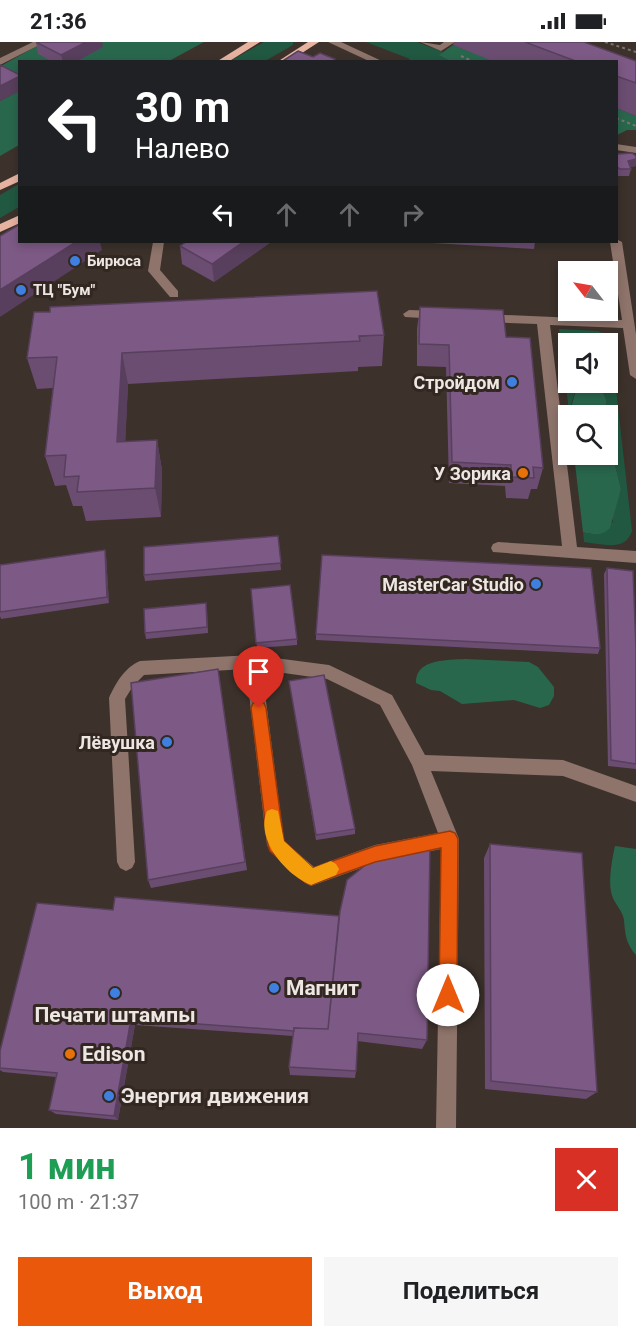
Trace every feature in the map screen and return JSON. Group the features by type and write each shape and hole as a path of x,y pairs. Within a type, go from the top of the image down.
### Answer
{"main road":[{"path":"224,60 255,42"},
{"path":"284,60 314,42"},
{"path":"0,187 18,177"},
{"path":"0,229 18,219"}],"street":[{"path":"0,62 40,42"},
{"path":"425,42 441,48 450,42"},
{"path":"339,43 376,60"},
{"path":"618,147 636,150"},
{"path":"158,243 154,272 174,294"},
{"path":"616,243 636,375"},
{"path":"409,314 454,316"},
{"path":"476,317 628,324"},
{"path":"543,320 570,552"},
{"path":"498,548 636,556"},
{"path":"253,663 276,845 293,862 311,877 375,854 450,839"},
{"path":"126,862 117,698 127,681 140,668 253,663 329,672 386,700 420,763 450,839 446,1128"},
{"path":"420,763 563,768 636,794"}],"path":[{"path":"605,42 636,52"},
{"path":"618,119 636,126"}],"green space":[{"path":"32,42 204,42 171,60 18,60 18,85 1,66 35,47"},
{"path":"264,42 293,42 293,45 267,60 232,60"},
{"path":"366,42 417,42 443,52 440,55 448,60 410,59"},
{"path":"453,45 492,60 448,60 439,55"},
{"path":"18,92 18,146 0,156 0,101"},
{"path":"618,109 636,116 636,130 627,130 618,134"},
{"path":"18,185 18,208 0,218 0,195"},
{"path":"559,329 603,333 559,333"},
{"path":"567,393 575,393 571,405 568,405"},
{"path":"575,393 603,393 606,401 606,405 572,405"},
{"path":"602,393 616,393 618,405 606,405"},
{"path":"618,407 632,531 629,538 619,544 584,542 583,532 591,534 613,522 612,515 621,489 615,465 618,465"},
{"path":"575,465 615,465 621,489 610,528 601,534 583,532"},
{"path":"465,659 529,662 538,667 554,687 554,696 549,705 540,708 514,700 462,704 440,691 431,690 416,683 417,675 426,665 433,662"},
{"path":"615,846 636,849 636,955 628,943 621,911 611,893"}],"building":[{"path":"36,42 86,42 61,55"},
{"path":"525,42 584,42 636,61 636,83 618,77 618,60 573,60"},
{"path":"298,51 313,57 320,53 335,59 334,60 284,60"},
{"path":"0,65 18,74 18,77 0,86"},
{"path":"632,153 636,156 636,159 628,161 631,169 618,168 618,154"},
{"path":"18,225 18,243 74,243 0,290 0,236"},
{"path":"184,243 242,243 212,264 180,246"},
{"path":"377,291 384,335 359,336 360,341 122,353 117,442 157,440 155,488 77,492 79,476 64,477 66,455 45,456 57,357 27,358 34,312 50,312 50,307"},
{"path":"420,307 503,310 506,337 530,338 543,468 533,467 534,478 511,477 511,465 452,462 449,345 419,344"},
{"path":"278,536 281,563 144,575 144,547"},
{"path":"105,550 107,597 0,612 0,565"},
{"path":"322,555 591,568 600,648 316,634"},
{"path":"607,568 633,571 636,764 611,760"},
{"path":"290,585 297,639 256,643 251,589"},
{"path":"206,603 207,627 145,633 144,609"},
{"path":"218,669 245,862 148,880 131,683"},
{"path":"324,675 355,829 316,835 289,681"},
{"path":"394,842 430,843 427,1040 358,1033 356,1071 289,1067 294,1028 328,1029 340,911 347,880"},
{"path":"490,844 582,853 597,1092 491,1081"},
{"path":"115,897 339,916 328,1029 294,1028 294,1031 131,1019 114,1116 49,1110 57,1073 0,1068 0,1051 37,903 113,910"}],"slow traffic":[{"path":"272,816 276,845 293,862 311,877 331,869"}],"place":[{"name":"Бирюса","path":"75,261"},
{"name":"ТЦ \"Бум\"","path":"21,290"},
{"name":"Стройдом","path":"512,382"},
{"name":"У Зорика","path":"523,473"},
{"name":"MasterCar Studio","path":"536,584"},
{"name":"Лёвушка","path":"167,742"},
{"name":"Магнит","path":"274,988"},
{"name":"Печати штампы","path":"115,993"},
{"name":"Edison","path":"70,1054"},
{"name":"Энергия движения","path":"109,1096"}],"route":[{"path":"259,708 276,845 311,877 375,854 450,839 448,995"}]}
